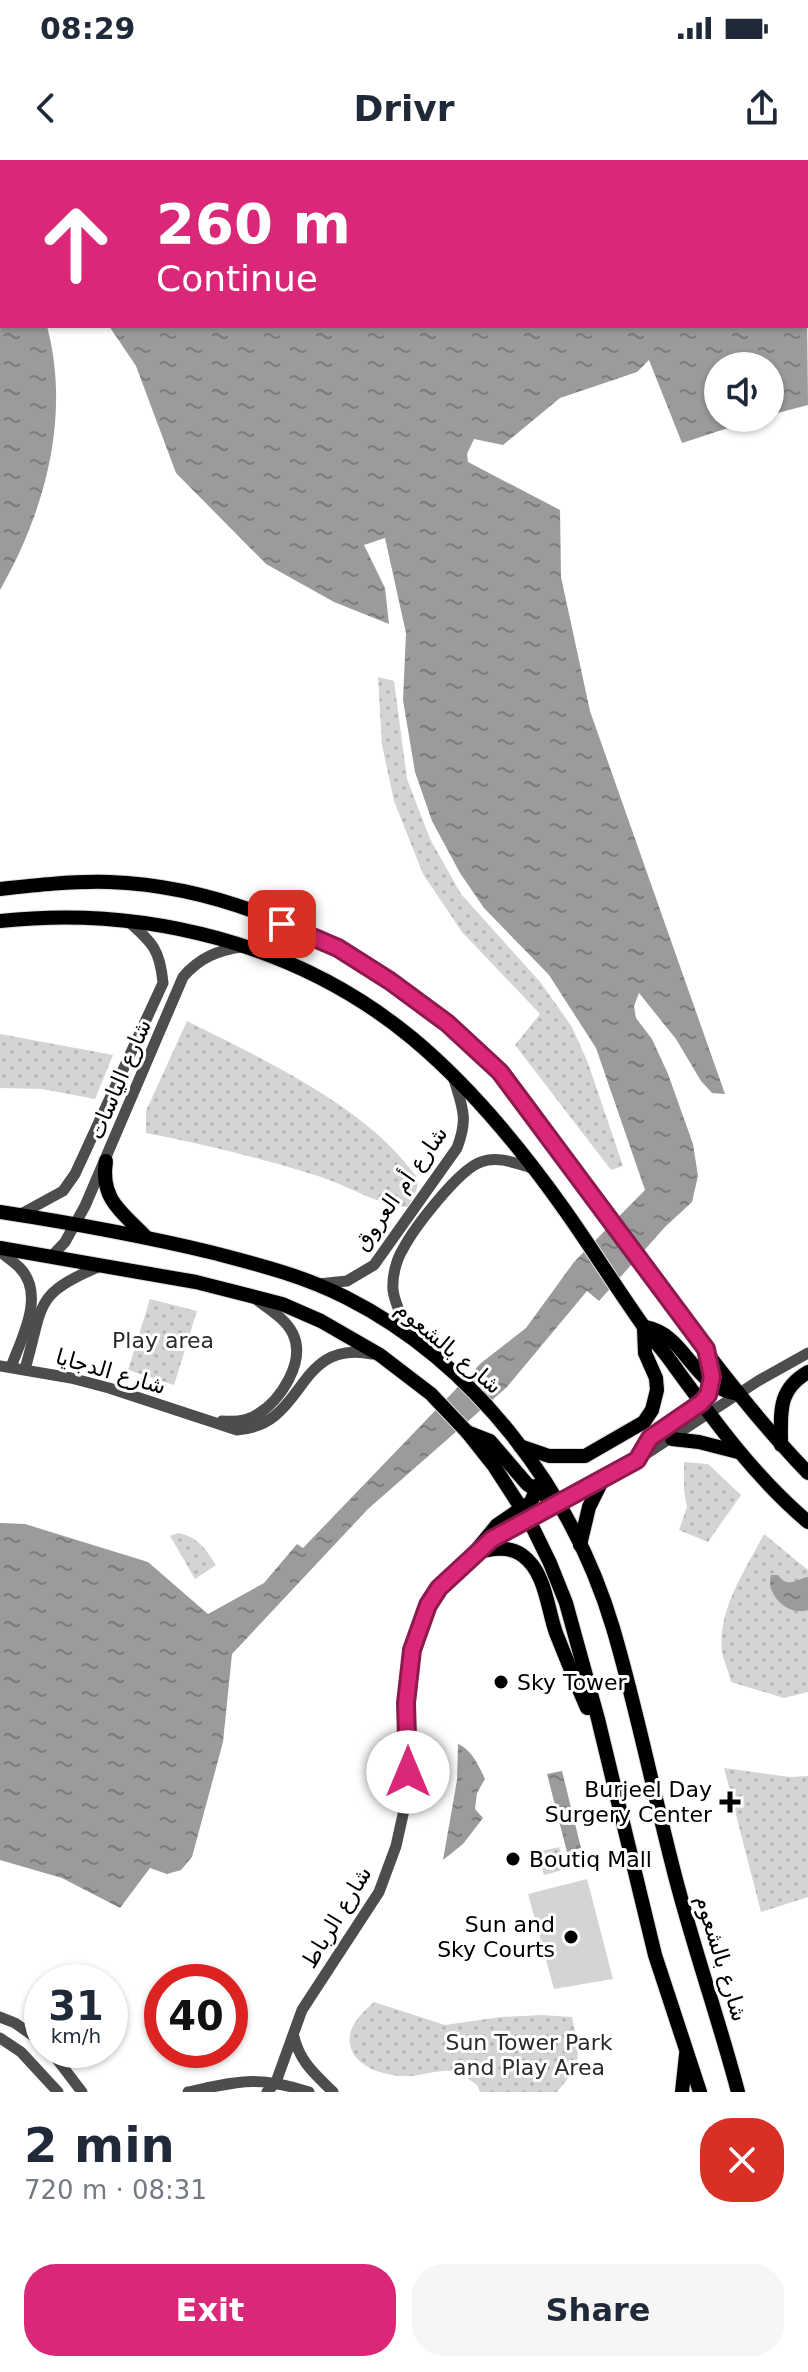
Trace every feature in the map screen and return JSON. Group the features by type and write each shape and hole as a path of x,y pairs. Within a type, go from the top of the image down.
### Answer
{"main road":[{"path":"0,889 67,882 111,882 171,889 260,914 338,948 390,981 447,1023 500,1072 739,1394 808,1473"},
{"path":"0,921 66,916 194,931 247,947 324,978 411,1037 485,1108 535,1169 644,1327 738,1452 808,1522"},
{"path":"106,1161 103,1176 111,1202 146,1236"},
{"name":"شارع بالشعوم","path":"0,1212 146,1236 277,1269 317,1284 358,1304 411,1337 495,1414 535,1466 558,1505 580,1545 613,1628 680,1896 738,2092"},
{"path":"0,1250 196,1282 282,1304 321,1321 380,1355 431,1394 467,1432 526,1515 566,1603 598,1719 655,1955 700,2092"},
{"path":"644,1327 671,1339 711,1384 739,1394"},
{"path":"520,1446 549,1456 585,1456 644,1422 652,1410 657,1390 656,1378 645,1353 644,1327"},
{"path":"637,1460 650,1438 704,1408 711,1384 706,1349"},
{"path":"781,1445 785,1394 791,1383 808,1372"},
{"path":"467,1432 480,1435 495,1445 521,1478 536,1492 558,1505"},
{"path":"672,1439 738,1452"},
{"path":"474,1553 488,1533 526,1515 536,1492 538,1474 535,1466"},
{"path":"580,1545 589,1507 604,1477"},
{"path":"474,1553 499,1549 515,1551 537,1571 557,1635 583,1699 589,1712 598,1719"},
{"path":"682,2092 687,2047"},
{"path":"734,2076 750,2092"}],"street":[{"name":"شارع الياسات","path":"19,1215 63,1191 75,1174 163,983 161,959 152,941 128,921"},
{"name":"شارع الياسات","path":"51,1257 76,1225 183,977 193,965 214,953 247,947"},
{"name":"شارع أم العروق","path":"317,1284 347,1281 377,1260 457,1148 465,1128 453,1075"},
{"name":"شارع أم العروق","path":"411,1337 393,1292 395,1269 402,1250 413,1234 450,1186 473,1165 490,1159 535,1169"},
{"path":"0,1250 20,1268 31,1288 29,1315 6,1367"},
{"path":"377,1260 386,1269 395,1269"},
{"path":"25,1369 42,1304 49,1293 57,1286 101,1266"},
{"name":"شارع الدجايا","path":"209,1421 237,1422 260,1414 292,1374 296,1363 298,1352 292,1332 253,1297"},
{"name":"شارع الدجايا","path":"6,1367 109,1388 237,1430 261,1425 282,1410 319,1364 331,1356 347,1351 380,1355"},
{"path":"526,1515 558,1505 637,1460 672,1439 704,1408 739,1394 808,1353"},
{"name":"شارع الرباط","path":"276,2082 297,2022 308,2001 367,1911 388,1869 406,1801 406,1703 412,1650 428,1605 439,1588 474,1553"},
{"path":"0,2017 24,2029"},
{"path":"294,2036 304,2063 333,2092"},
{"path":"0,2038 21,2052 58,2092"},
{"path":"64,2068 82,2092"},
{"path":"188,2092 259,2080 309,2092"},
{"path":"267,2092 276,2082"}],"green space":[{"path":"378,677 394,681 407,779 430,839 461,894 541,983 572,1027 588,1063 623,1166 611,1170 515,1045 540,1014 462,932 423,874 394,801 382,745"},
{"path":"187,1021 304,1083 362,1121 386,1142 416,1177 417,1190 408,1207 386,1203 321,1177 277,1164 146,1133 146,1111"},
{"path":"0,1034 113,1055 95,1099 42,1089 0,1088"},
{"name":"Play area","path":"150,1299 197,1311 174,1385 128,1370"},
{"path":"684,1462 708,1464 741,1495 708,1542 679,1530 687,1507"},
{"path":"178,1533 200,1544 216,1565 195,1579 170,1536"},
{"path":"764,1534 808,1570 808,1692 784,1698 731,1682 722,1652 728,1605"},
{"path":"724,1768 790,1777 808,1776 808,1897 761,1912"},
{"path":"559,1847 566,1869 544,1875 537,1852"},
{"name":"Sun and Sky Courts","path":"587,1879 613,1979 554,1989 528,1894"},
{"name":"Sun Tower Park and Play Area","path":"374,2002 445,2025 501,2017 572,2017 578,2049 576,2064 557,2092 480,2092 477,2085 451,2071 411,2076 383,2073 358,2060 350,2044 353,2026"}],"water":[{"path":"0,328 47,328 54,360 55,429 41,496 30,528 0,590"},
{"path":"110,328 807,328 808,405 784,411 784,352 704,352 704,432 716,432 682,443 649,360 637,372 560,398 503,445 474,439 467,454 468,462 560,510 561,577 590,711 725,1094 712,1093 701,1081 676,1039 639,993 634,1006 636,1018 652,1039 668,1074 693,1144 698,1176 692,1202 665,1227 599,1301 587,1291 507,1387 368,1509 232,1654 223,1742 192,1857 181,1870 167,1874 150,1868 120,1908 62,1878 0,1860 0,1523 25,1524 148,1562 208,1614 264,1583 297,1544 303,1548 481,1363 526,1328 574,1262 645,1190 596,1048 549,975 484,908 460,873 432,821 415,772 403,700 406,633 385,538 364,545 385,588 389,624 334,602 266,564 176,473 136,366"},
{"path":"771,1575 778,1575 785,1582 808,1577 808,1610 793,1610 780,1602 771,1589"},
{"path":"458,1744 471,1754 485,1779 477,1793 475,1809 483,1818 463,1844 443,1860 457,1780"},
{"path":"562,1771 581,1848 567,1852 547,1774"}],"place":[{"name":"Sky Tower","path":"501,1682"},
{"name":"Burjeel Day Surgery Center","path":"730,1802"},
{"name":"Boutiq Mall","path":"513,1859"},
{"name":"Sun and Sky Courts","path":"571,1937"}],"route":[{"path":"282,924 338,948 390,981 447,1023 500,1072 706,1349 712,1377 708,1395 701,1403 650,1438 637,1460 492,1539 439,1588 428,1605 412,1650 406,1703 408,1772"}]}
